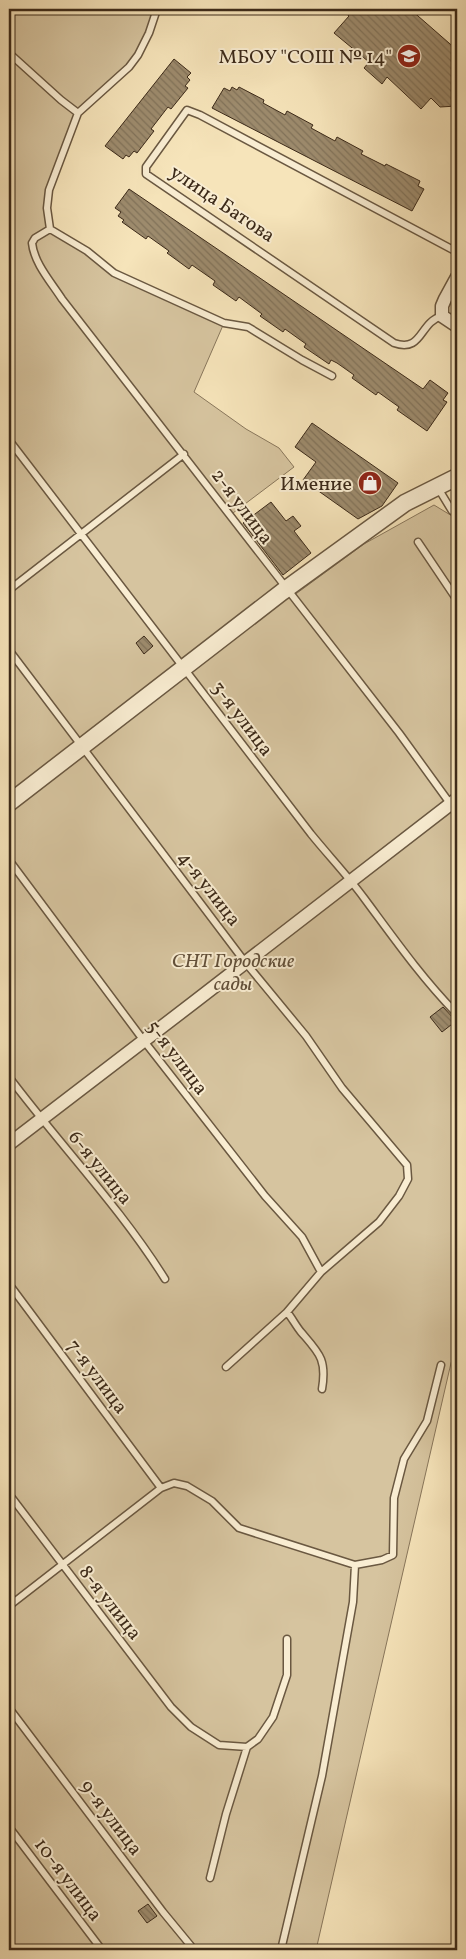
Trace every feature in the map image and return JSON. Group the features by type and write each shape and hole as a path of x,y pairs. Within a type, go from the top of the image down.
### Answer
{"street":[{"path":"457,278 442,306 442,316 457,326"},
{"path":"9,803 284,591 406,503 457,477"},
{"path":"9,1144 350,880 455,805"}],"lane":[{"path":"157,9 149,33 138,55 129,66 78,113 50,190 47,208 50,229 87,251 114,273 224,323 248,326 302,360 332,376"},
{"path":"9,53 60,100 78,113"},
{"name":"улица Батова","path":"442,316 434,318 428,323 411,345 404,346 394,343 146,174 146,166 187,110 200,115 457,252"},
{"name":"2-я улица","path":"50,229 35,238 32,243 33,250 45,274 62,299 184,454 284,591 455,805"},
{"name":"3-я улица","path":"9,440 310,834 350,880 400,947 456,1012"},
{"path":"9,590 184,454"},
{"path":"437,487 452,511 457,514"},
{"path":"418,542 457,600"},
{"name":"4-я улица","path":"9,650 245,962 306,1036 342,1088 407,1165 408,1179 400,1196 379,1222 321,1272"},
{"name":"5-я улица","path":"9,860 144,1041 264,1196 302,1238 321,1272"},
{"name":"6-я улица","path":"9,1077 41,1120 143,1244 165,1279"},
{"path":"226,1367 287,1312 321,1272"},
{"name":"7-я улица","path":"9,1284 162,1488"},
{"path":"287,1312 322,1358 325,1375 322,1389"},
{"path":"9,1606 162,1488 174,1483 187,1486 212,1501 239,1528 355,1565 382,1560 393,1555 394,1498 404,1459 427,1420 441,1365"},
{"name":"8-я улица","path":"9,1494 171,1707 191,1727 219,1745 247,1747"},
{"path":"281,1950 322,1776 353,1602 355,1565"},
{"path":"210,1878 226,1814 247,1747 258,1739 272,1717 287,1675 287,1639"},
{"name":"9-я улица","path":"9,1708 163,1912 191,1946"},
{"name":"10-я улица","path":"9,1827 102,1950"}],"green space":[{"name":"СНТ Городские сады","path":"9,9 157,9 138,55 83,108 49,190 50,229 114,273 224,323 194,392 246,429 279,448 294,467 233,513 293,596 364,544 434,505 457,519 457,1346 451,1363 316,1950 9,1950"}],"building":[{"name":"МБОУ \"СОШ № 14\"","path":"341,9 410,9 457,50 457,106 440,107 431,98 421,109 387,77 382,84 364,68 369,62 334,33 349,16"},
{"path":"174,59 191,73 187,77 190,80 185,86 188,88 171,109 168,107 151,129 154,131 137,153 134,151 129,157 126,155 123,159 105,146"},
{"path":"232,87 237,90 239,87 264,100 263,103 285,115 287,111 313,125 311,128 335,141 337,137 363,151 361,154 420,181 418,186 424,189 412,211 212,108 224,88 230,91"},
{"path":"129,189 423,389 430,380 448,393 443,400 447,402 427,431 397,410 399,407 378,392 376,395 352,378 354,375 337,363 331,360 329,364 304,347 306,344 285,329 283,332 260,316 262,314 239,297 236,301 213,285 215,281 192,265 189,269 148,236 146,239 122,222 124,220 118,216 121,212 115,208"},
{"path":"312,423 398,483 382,506 358,519 303,480 316,462 295,447"},
{"path":"271,502 286,521 293,516 301,526 294,531 311,553 283,575 243,523"},
{"path":"144,636 153,646 144,654 136,643"},
{"path":"443,1007 456,1021 442,1032 430,1017"},
{"path":"148,1904 157,1916 147,1923 138,1911"}],"place":[{"name":"МБОУ \"СОШ № 14\"","path":"409,56"},
{"name":"Имение","path":"370,483"}]}
